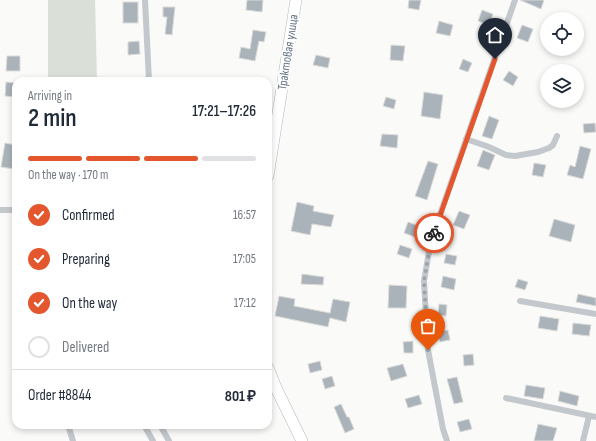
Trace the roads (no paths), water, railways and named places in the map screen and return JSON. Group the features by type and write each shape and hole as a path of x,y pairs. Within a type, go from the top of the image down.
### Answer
{"highway":[{"name":"Трактовая улица","path":"272,151 296,0"},
{"path":"272,378 302,441"}],"street":[{"path":"145,0 149,77"},
{"path":"447,441 443,429 428,350 424,281 431,240 515,0"},
{"path":"466,139 506,155 515,156 538,152 549,148 553,145 557,136"},
{"path":"0,210 12,210"},
{"path":"520,301 596,314"},
{"path":"506,398 596,417"},
{"path":"583,441 589,416"},
{"path":"69,429 73,441"},
{"path":"146,429 153,441"},
{"path":"162,429 169,441"}]}
